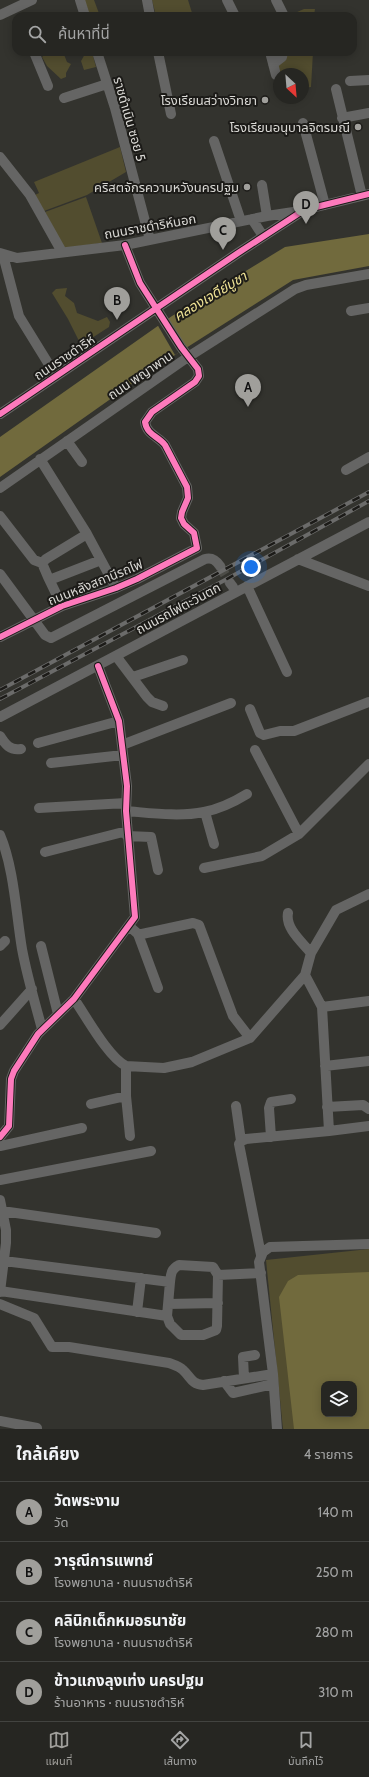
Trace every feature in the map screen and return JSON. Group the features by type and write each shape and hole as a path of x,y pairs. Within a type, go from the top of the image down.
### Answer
{"street":[{"path":"17,12 32,0"},
{"path":"80,0 84,12"},
{"path":"147,0 149,12"},
{"path":"228,0 233,12"},
{"path":"276,0 280,12"},
{"path":"0,15 12,13"},
{"path":"36,56 48,86"},
{"name":"ราชดำเนิน ซอย 5","path":"98,56 150,240"},
{"path":"159,56 170,114"},
{"path":"271,56 274,68"},
{"path":"273,64 282,56"},
{"path":"350,81 369,80"},
{"path":"64,98 107,84"},
{"path":"336,89 342,118 365,195"},
{"path":"342,118 369,113"},
{"path":"303,123 325,205"},
{"path":"214,141 241,221"},
{"path":"0,157 30,195 62,252"},
{"path":"262,185 267,216"},
{"name":"ถนนราชดำริห์","path":"0,414 263,236 304,210 365,195"},
{"name":"ถนนราชดำริห์นอก","path":"1,254 17,258 125,245 241,221 304,210"},
{"path":"252,219 263,236"},
{"path":"125,245 140,282 188,357"},
{"path":"1,254 19,316 56,376"},
{"name":"ถนน พญาพาน","path":"0,488 188,357 295,289 306,285 369,274"},
{"path":"351,311 369,308"},
{"name":"ถนนหลังสถานีรถไฟ","path":"0,637 62,606 116,588 197,548 194,534 184,524 181,518 188,498 187,487 165,445 161,440 148,432 145,422 152,412 195,382 199,376 198,369 188,357"},
{"path":"67,441 82,462"},
{"path":"346,470 369,458"},
{"path":"40,459 87,534 116,588"},
{"path":"0,710 232,585 369,515"},
{"path":"0,516 34,560 42,563 62,606"},
{"name":"ถนนรถไฟตะวันตก","path":"0,717 369,522"},
{"path":"42,563 87,534"},
{"path":"1,578 45,635 51,638 56,637 205,559 214,559 220,566"},
{"path":"298,559 369,586"},
{"path":"48,578 52,579 101,560"},
{"path":"247,586 288,672"},
{"path":"116,656 133,677 146,697 152,702 163,706"},
{"path":"133,677 183,660"},
{"path":"0,1137 9,1126 11,1079 14,1071 42,1029 74,998 134,920 136,914 127,834 127,786 118,721 98,666"},
{"path":"52,763 122,750 231,702"},
{"path":"250,709 260,733 264,735 280,731 294,730 369,702"},
{"path":"38,743 118,721"},
{"path":"0,736 9,747 16,750 21,749"},
{"path":"255,750 299,834"},
{"path":"204,868 262,856 299,834 369,764"},
{"path":"39,808 126,807 189,814 205,812 233,802 247,794"},
{"path":"205,812 214,844"},
{"path":"44,852 127,834 151,837 158,870"},
{"path":"0,835 5,846 9,863 22,951 42,1029"},
{"path":"74,998 111,1053 126,1066 164,1068 192,1062 250,1038 305,975 311,953 336,910 369,894"},
{"path":"288,913 288,923 311,953"},
{"path":"138,934 193,923 199,925 232,1013 250,1038"},
{"path":"129,926 138,934 158,988"},
{"path":"41,946 58,1014"},
{"path":"305,975 314,988 322,1007 329,1130"},
{"path":"0,1024 32,989"},
{"path":"322,1007 369,1001"},
{"path":"325,1066 369,1061"},
{"path":"126,1066 126,1096 130,1136"},
{"path":"91,1104 126,1096"},
{"path":"271,1137 271,1102 291,1099"},
{"path":"327,1107 363,1105 369,1109"},
{"path":"236,1106 241,1141 239,1144 241,1157 261,1255 259,1262 273,1379 277,1429"},
{"path":"241,1141 369,1126"},
{"path":"0,1146 82,1128"},
{"path":"0,1180 151,1151"},
{"path":"0,1200 2,1211 4,1261 0,1292 167,1316"},
{"path":"2,1211 156,1233"},
{"path":"261,1255 270,1247 369,1244"},
{"path":"4,1261 170,1282"},
{"path":"179,1265 209,1266 214,1267 218,1275 216,1330 208,1334 181,1335 170,1324 167,1316 171,1272 174,1267 179,1265"},
{"path":"218,1275 261,1273"},
{"path":"137,1312 141,1278"},
{"path":"168,1304 218,1303"},
{"path":"0,1304 34,1318 52,1347 69,1347 169,1363 183,1370 190,1380 197,1384 244,1378 273,1379"},
{"path":"244,1378 243,1357 255,1355"},
{"path":"224,1380 233,1393 273,1379"},
{"path":"0,1420 37,1428"}],"shaded area":[{"path":"81,0 94,0 98,12 85,12"},
{"path":"152,0 188,0 192,12 155,12"},
{"path":"304,9 315,9 315,12 297,12"},
{"path":"65,56 67,62 71,64 66,73 66,77 61,79 47,66 42,57"},
{"path":"84,56 93,56 96,67 84,70 81,61"},
{"path":"284,56 313,56 311,87 309,87 309,68 277,68 276,66"},
{"path":"120,147 126,172 87,195 44,211 35,195 39,193 34,182"},
{"path":"86,197 102,243 64,248 45,212"},
{"path":"67,288 65,296 74,303 77,313 98,321 107,317 110,322 109,327 81,345 68,319 52,293 56,289"},
{"path":"369,1249 369,1429 283,1429 266,1260"}],"water":[{"name":"คลองเจดีย์บูชา","path":"369,234 369,266 293,280 153,369 0,477 0,437 172,316 285,247"},
{"path":"369,1272 369,1429 294,1429 279,1297 288,1281 298,1275"}],"pier":[{"path":"167,318 186,348 175,355 157,324"}],"tunnel":[{"path":"220,566 230,583"}],"railway":[{"path":"0,690 369,492"},
{"path":"0,699 225,580 369,501"}],"cycle path":[{"path":"0,414 304,210 369,194"},
{"path":"0,637 62,606 116,588 137,579 197,548 194,533 184,524 181,518 188,498 187,487 165,445 150,433 145,422 152,412 195,382 199,376 198,369 181,347 140,283 125,245"},
{"path":"0,1137 9,1126 11,1079 14,1071 38,1034 74,999 135,917 126,811 127,786 119,721 98,666"}],"place":[{"name":"โรงเรียนสว่างวิทยา","path":"265,100"},
{"name":"โรงเรียนอนุบาลจิตรมณี","path":"358,127"},
{"name":"คริสตจักรความหวังนครปฐม","path":"247,187"},
{"name":"ข้าวแกงลุงเท่ง นครปฐม","path":"306,224"},
{"name":"คลินิกเด็กหมอธนาชัย","path":"223,250"},
{"name":"วารุณีการแพทย์","path":"117,320"},
{"name":"วัดพระงาม","path":"248,407"}]}
